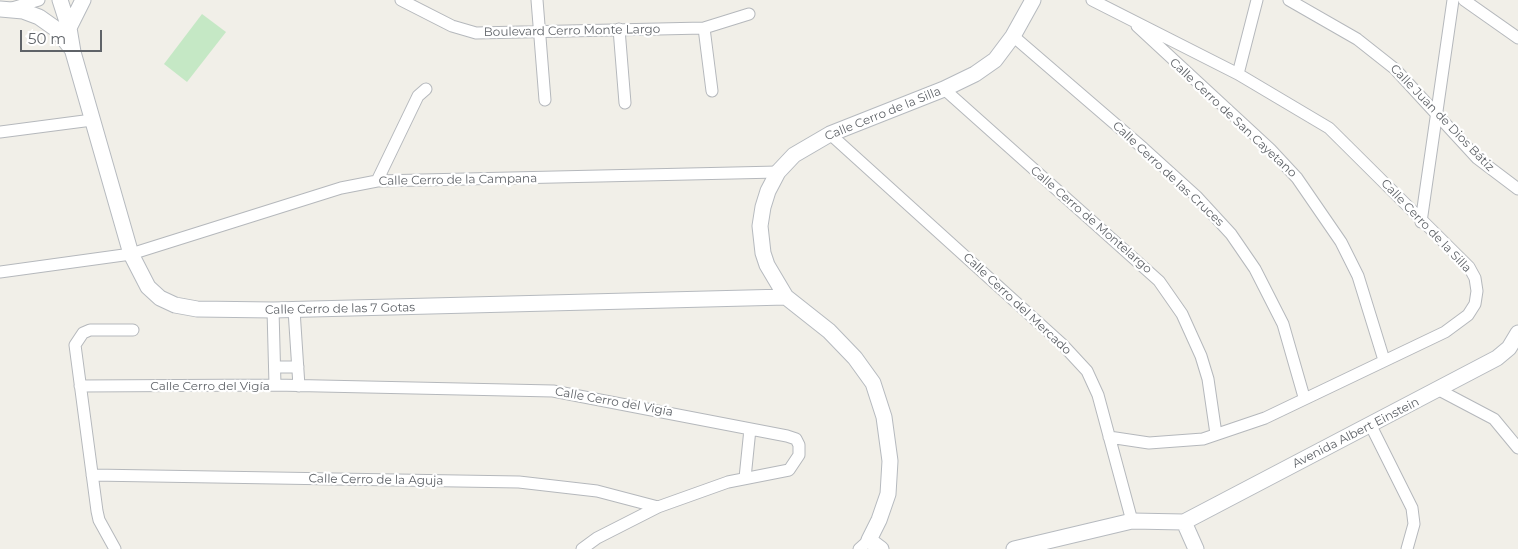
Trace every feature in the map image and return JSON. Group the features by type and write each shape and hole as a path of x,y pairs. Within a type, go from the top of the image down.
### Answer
{"street":[{"path":"5,9 39,0"},
{"path":"60,0 69,28 72,52"},
{"path":"69,28 83,0"},
{"name":"Boulevard Cerro Monte Largo","path":"401,0 462,30 476,33 704,28 749,14"},
{"path":"537,0 545,100"},
{"name":"Calle Cerro de la Silla","path":"864,544 879,520 888,494 890,461 884,417 873,383 856,358 828,331 786,297 767,266 760,238 763,208 768,191 778,172 794,155 830,134 944,89 975,74 995,60 1013,36 1033,0"},
{"name":"Calle Cerro de la Silla","path":"1092,0 1238,74 1329,128 1469,268 1475,278 1477,292 1475,304 1459,323 1304,397 1265,418 1203,439 1149,443 1110,437"},
{"path":"1238,74 1257,0"},
{"name":"Calle Juan de Dios Bátiz","path":"1289,0 1358,39 1395,68 1477,158 1518,189"},
{"path":"1421,222 1453,0"},
{"path":"1464,0 1518,38"},
{"path":"5,9 23,11 46,21 62,35 72,52"},
{"name":"Calle Cerro de San Cayetano","path":"1130,20 1297,178 1341,242 1358,276 1384,360"},
{"path":"704,28 712,91"},
{"path":"619,29 625,103"},
{"name":"Calle Cerro de las Cruces","path":"1013,36 1176,178 1231,234 1256,269 1283,324 1304,397"},
{"name":"Calle Cerro de las 7 Gotas","path":"72,52 131,254 148,286 160,298 175,305 197,309 294,310 786,297"},
{"path":"377,181 418,96 426,89"},
{"name":"Calle Cerro de Montelargo","path":"944,89 1159,281 1182,314 1202,356 1208,379 1216,434"},
{"path":"0,132 92,120"},
{"name":"Calle Cerro del Mercado","path":"830,134 1075,358 1087,372 1094,387 1110,437 1132,520"},
{"name":"Calle Cerro de la Campana","path":"0,272 131,254 341,188 377,181 778,172"},
{"path":"273,310 275,386"},
{"path":"294,310 299,386"},
{"path":"115,549 99,520 75,345 83,333 90,330 133,330"},
{"name":"Avenida Albert Einstein","path":"1184,522 1371,426 1497,358 1509,348 1518,332"},
{"path":"275,368 298,367"},
{"name":"Calle Cerro del Vigía","path":"80,386 299,386 553,391 796,439 799,455 789,470 763,477 745,478 658,507 597,538 582,549"},
{"path":"1439,390 1494,419 1518,448"},
{"path":"1371,426 1412,508 1414,524 1407,549"},
{"path":"745,478 750,429"},
{"name":"Calle Cerro de la Aguja","path":"92,475 519,482 597,491 658,507"},
{"path":"1014,549 1132,520 1184,522 1196,549"},
{"path":"864,544 882,549"}],"green space":[{"path":"202,14 226,32 187,82 164,64"}]}
